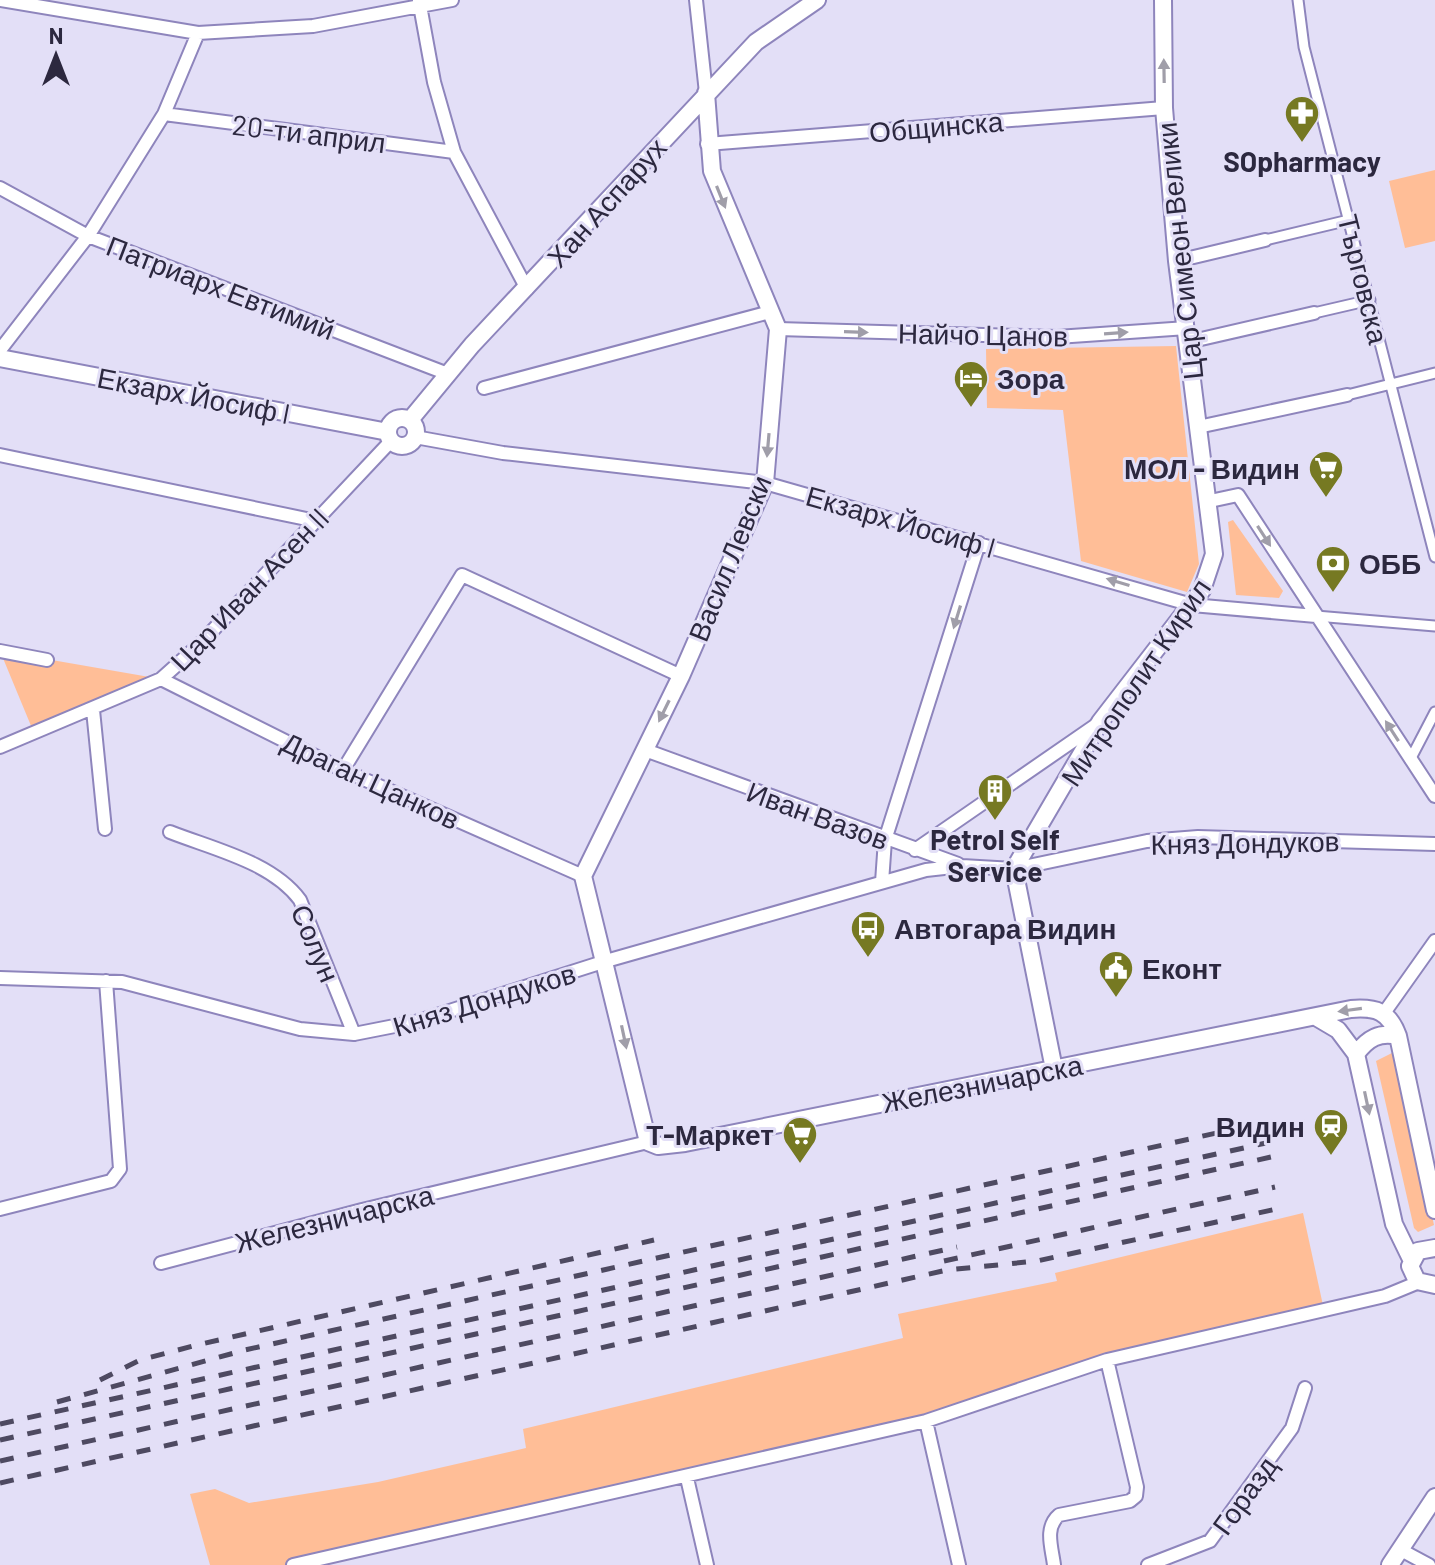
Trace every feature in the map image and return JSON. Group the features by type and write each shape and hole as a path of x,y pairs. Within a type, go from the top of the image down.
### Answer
{"street":[{"path":"1,0 198,33 313,26 419,2 452,0"},
{"path":"92,15 94,0"},
{"path":"696,0 706,93 707,144 719,192 778,329"},
{"name":"Хан Аспарух","path":"410,420 448,374 706,93 756,42 817,0"},
{"name":"Цар Симеон Велики","path":"1163,0 1164,108 1177,261 1210,501 1212,567"},
{"name":"Търговска","path":"1298,0 1304,47 1435,557"},
{"path":"419,2 434,82 454,152 527,289"},
{"path":"0,350 88,236 164,114 198,33"},
{"name":"Общинска","path":"707,144 1164,108"},
{"name":"20-ти април","path":"164,114 454,152"},
{"name":"Патриарх Евтимий","path":"0,188 88,236 448,374"},
{"path":"1177,261 1349,220"},
{"path":"1314,313 1370,300"},
{"path":"484,388 770,312"},
{"name":"Найчо Цанов","path":"778,329 1057,337 1188,335 1314,313"},
{"name":"Васил Левски","path":"583,876 681,676 765,483 778,329"},
{"name":"Екзарх Йосиф I","path":"0,358 390,437"},
{"path":"1198,427 1435,373"},
{"path":"396,419 410,420 415,428 415,437 404,446 390,437 396,419"},
{"name":"Цар Иван Асен II","path":"0,747 161,679 199,645 390,437"},
{"name":"Екзарх Йосиф I","path":"415,437 503,453 765,483 1192,605 1316,616"},
{"path":"0,455 316,521"},
{"path":"1210,501 1238,495 1435,796"},
{"path":"882,882 885,840 979,543"},
{"name":"Митрополит Кирил","path":"1014,869 1100,722 1192,605 1212,567"},
{"path":"343,770 462,575 681,676"},
{"path":"1316,616 1435,626"},
{"path":"0,651 47,660"},
{"name":"Драган Цанков","path":"161,679 343,770 583,876"},
{"path":"93,710 105,829"},
{"path":"1410,760 1435,712"},
{"name":"Иван Вазов","path":"645,750 915,850 1100,722"},
{"name":"Солун","path":"170,832 265,871 291,888 300,900 354,1034"},
{"name":"Княз Дондуков","path":"0,978 106,981 165,991 300,1029 354,1034 415,1022 606,961 926,870 962,866 1014,869 1147,841 1198,837 1435,844"},
{"name":"Княз Дондуков","path":"915,850 962,866"},
{"path":"1014,869 1054,1069"},
{"path":"583,876 648,1142"},
{"path":"1435,941 1384,1013 1398,1036 1435,1210"},
{"path":"0,1209 111,1181 120,1169 106,981"},
{"name":"Железничарска","path":"161,1263 362,1210 648,1142 658,1146 685,1143 1351,1009 1372,1008 1384,1013"},
{"path":"1316,1017 1338,1030 1356,1054 1394,1224 1412,1261"},
{"path":"1356,1054 1365,1041 1375,1036 1398,1036"},
{"path":"1430,1285 1411,1272 1412,1261 1418,1251 1435,1248"},
{"path":"293,1565 687,1478 926,1421 1107,1360 1430,1285"},
{"path":"1054,1565 1049,1531 1053,1520 1059,1515 1130,1501 1136,1496 1137,1487 1107,1360"},
{"name":"Горазд","path":"1148,1565 1210,1541 1292,1428 1305,1388"},
{"path":"926,1421 959,1565"},
{"path":"687,1478 707,1565"},
{"path":"1390,1565 1435,1497"},
{"path":"1401,1550 1429,1565"}],"shaded area":[{"path":"1435,170 1435,241 1405,248 1389,181"},
{"path":"1176,346 1199,564 1187,592 1081,561 1063,410 987,408 986,349"},
{"path":"1233,520 1283,591 1279,598 1236,595 1228,522"},
{"path":"0,651 161,679 34,733"},
{"path":"1392,1053 1397,1056 1434,1225 1418,1232 1414,1228 1376,1061"},
{"path":"1303,1213 1324,1310 1107,1360 926,1421 293,1565 210,1565 190,1494 215,1489 249,1503 378,1482 526,1448 523,1429 903,1338 898,1314 1057,1281 1055,1273"}],"railway":[{"path":"57,1402 245,1350 1239,1128"},
{"path":"0,1424 1266,1143"},
{"path":"0,1440 1271,1157"},
{"path":"944,1261 1275,1187"},
{"path":"0,1483 947,1270 1037,1261 1281,1208"},
{"path":"100,1380 140,1360 197,1345 654,1240"},
{"path":"0,1461 957,1247"}],"place":[{"name":"SOpharmacy","path":"1302,144"},
{"name":"Зора","path":"971,409"},
{"name":"МОЛ - Видин","path":"1326,499"},
{"name":"ОББ","path":"1333,594"},
{"name":"Petrol Self Service","path":"995,822"},
{"name":"Автогара Видин","path":"868,959"},
{"name":"Еконт","path":"1116,999"},
{"name":"Видин","path":"1331,1157"},
{"name":"Т-Маркет","path":"800,1165"}]}
